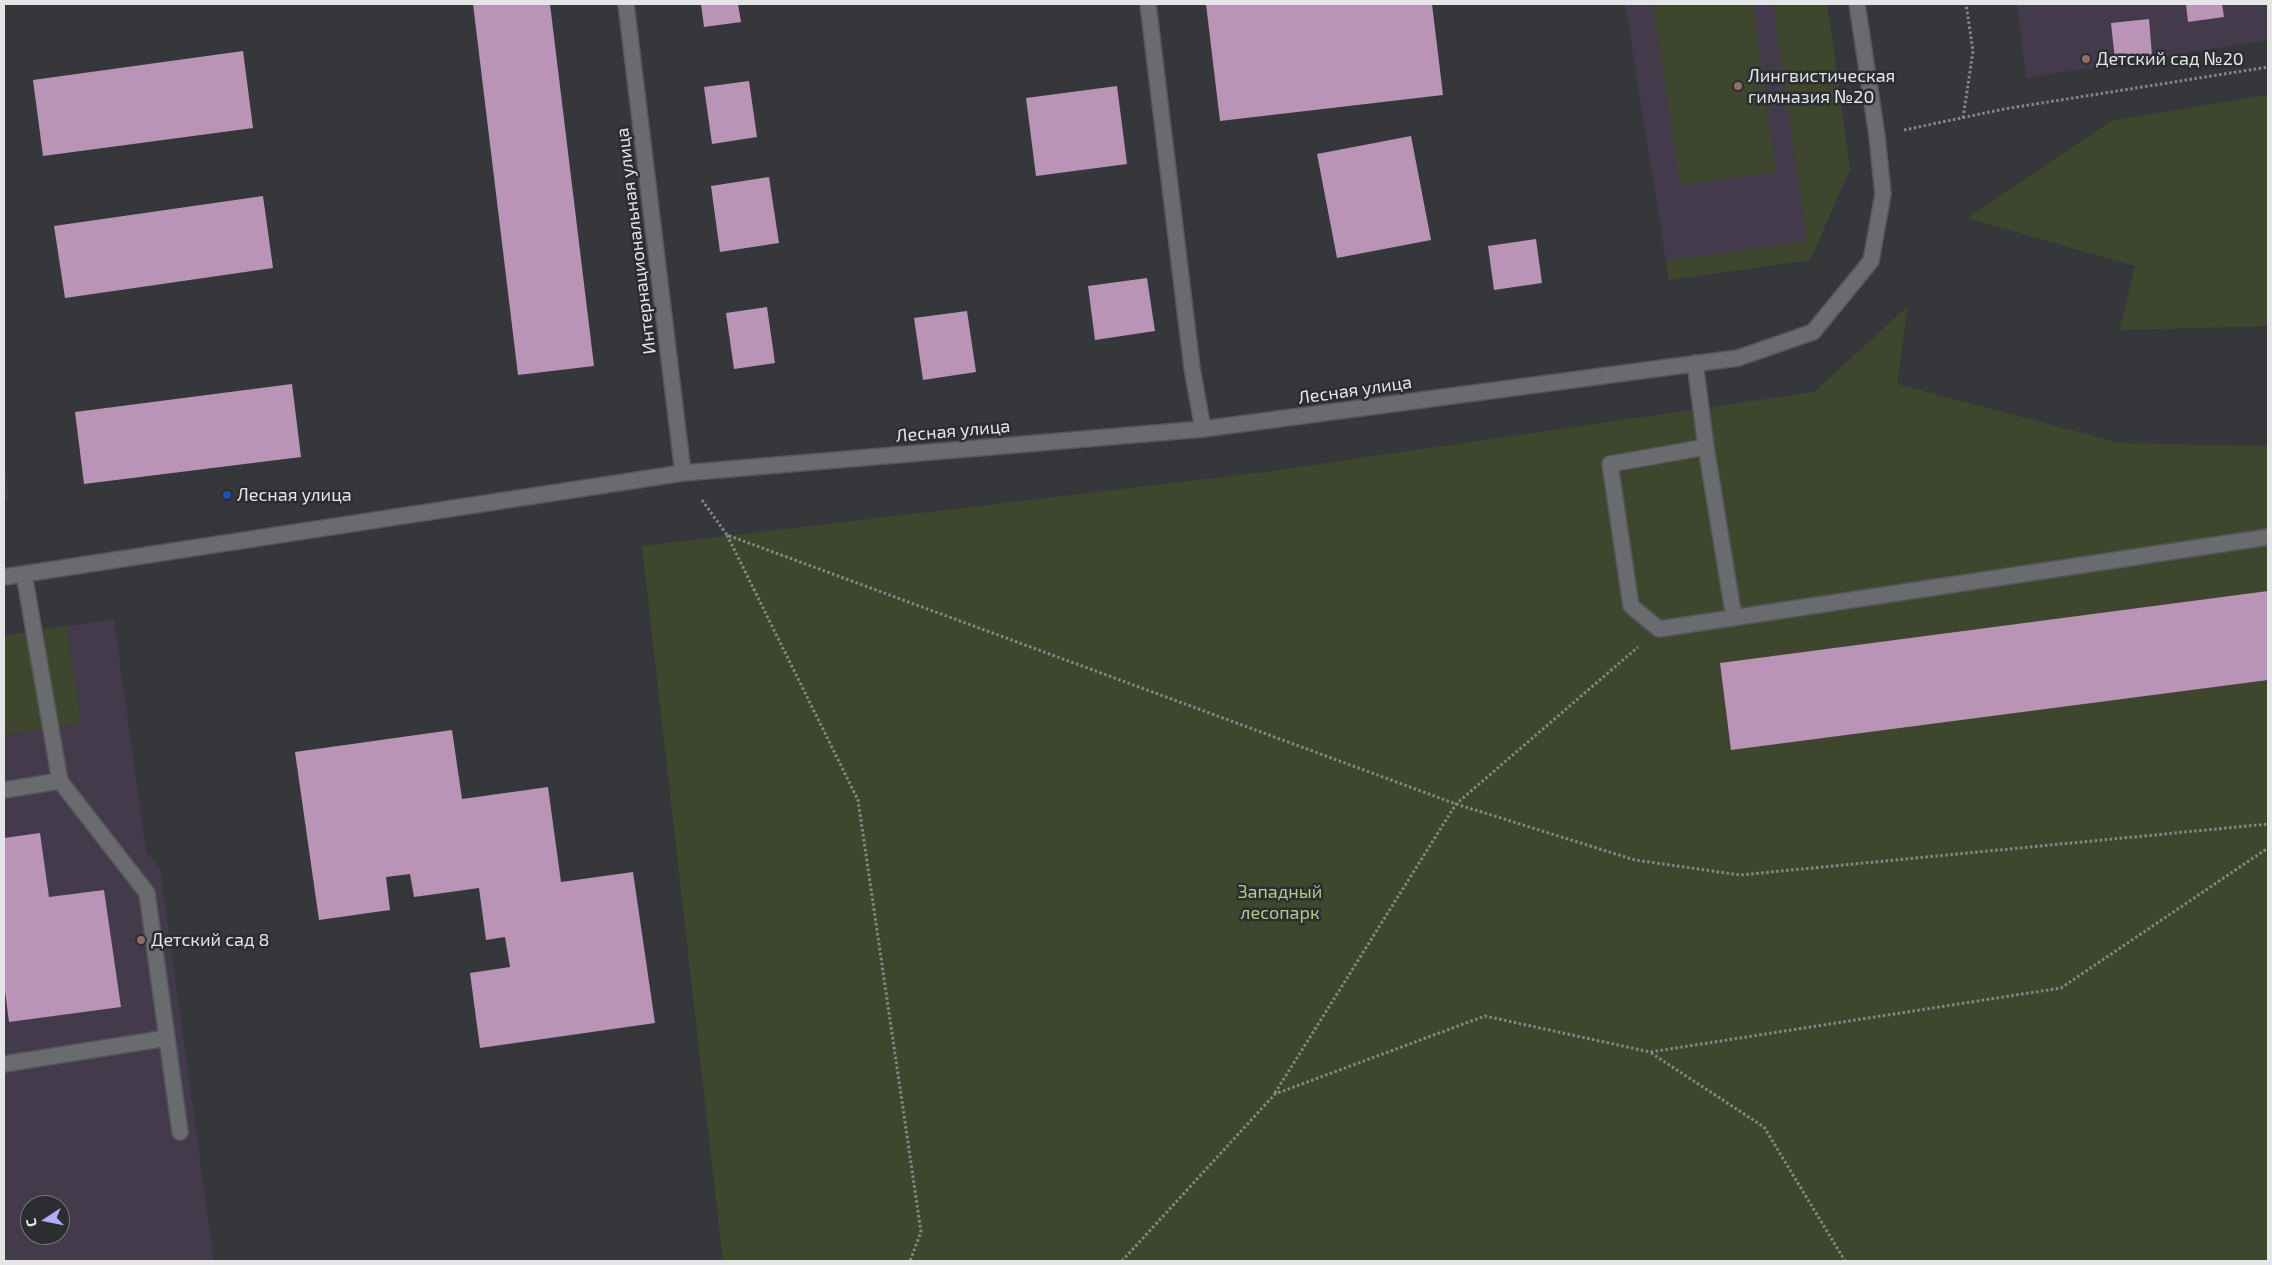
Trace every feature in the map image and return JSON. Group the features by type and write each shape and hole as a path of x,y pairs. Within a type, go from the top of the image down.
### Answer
{"street":[{"name":"Интернациональная улица","path":"626,4 683,473"},
{"path":"1148,4 1192,368 1203,429"},
{"path":"1857,4 1877,136"},
{"name":"Лесная улица","path":"4,577 683,473 1203,429 1738,358 1813,332 1871,261 1883,194 1877,136"},
{"path":"1695,363 1706,447 1734,618"},
{"path":"1706,447 1610,464 1631,606 1659,628 2268,537"},
{"path":"24,574 60,781 147,893 180,1132"},
{"path":"4,790 60,781"},
{"path":"4,1064 167,1038"}],"path":[{"path":"1963,118 1973,51 1966,4"},
{"path":"1877,136 2004,109 2268,67"},
{"path":"683,473 727,535 858,800 921,1232 910,1261"},
{"path":"727,535 1456,804 1635,860 1740,876 2268,824"},
{"path":"1122,1261 1274,1094 1456,804 1659,628"},
{"path":"1274,1094 1485,1016 1650,1052 2061,988 2268,848"},
{"path":"1650,1052 1764,1128 1845,1261"}],"shaded area":[{"name":"Лингвистическая гимназия №20","path":"1625,4 1827,4 1850,169 1810,260 1669,280"},
{"name":"Детский сад №20","path":"2017,4 2268,4 2268,40 2026,78"},
{"path":"4,456 9,500 4,501"},
{"name":"Детский сад 8","path":"114,619 146,852 160,869 214,1261 4,1261 4,983 10,1022 121,1006 104,890 49,897 40,834 4,838 4,735 81,723 67,626"}],"green space":[{"path":"1653,4 1753,4 1776,172 1680,185"},
{"path":"1773,4 1827,4 1850,169 1810,260 1669,280 1666,261 1807,241"},
{"path":"2268,95 2268,326 2120,330 2135,266 1968,218 2111,121"},
{"name":"Западный лесопарк","path":"1908,306 1897,384 2120,443 2268,446 2268,1261 723,1261 642,546 1265,472 1814,392"},
{"path":"67,626 81,723 4,735 4,636"}],"building":[{"path":"473,4 550,4 594,366 518,375"},
{"path":"701,4 738,4 741,22 704,27"},
{"path":"1206,4 1432,4 1443,95 1220,121"},
{"path":"2186,4 2222,4 2224,17 2188,22"},
{"path":"2149,19 2152,56 2115,60 2111,23"},
{"path":"243,51 253,128 43,156 33,80"},
{"path":"749,81 757,137 712,144 704,87"},
{"path":"1117,86 1127,164 1036,176 1026,98"},
{"path":"1411,136 1431,240 1337,258 1317,154"},
{"path":"769,177 779,243 720,252 711,186"},
{"path":"263,196 273,268 65,298 54,226"},
{"path":"1536,239 1542,283 1494,290 1488,246"},
{"path":"1147,278 1155,331 1095,340 1088,286"},
{"path":"767,307 775,363 734,369 726,313"},
{"path":"967,311 976,372 923,380 914,318"},
{"path":"292,384 301,457 84,484 75,412"},
{"path":"2268,591 2268,680 1731,750 1720,663"},
{"path":"452,730 462,799 548,787 561,882 633,872 655,1023 480,1048 470,973 510,967 505,937 486,940 479,888 414,897 410,874 386,877 390,910 319,920 295,752"},
{"path":"40,833 49,897 104,890 121,1007 9,1022 4,983 4,838"}],"place":[{"name":"Детский сад №20","path":"2086,59"},
{"name":"Лингвистическая гимназия №20","path":"1738,86"},
{"name":"Лесная улица","path":"227,495"},
{"name":"Детский сад 8","path":"141,940"}]}
